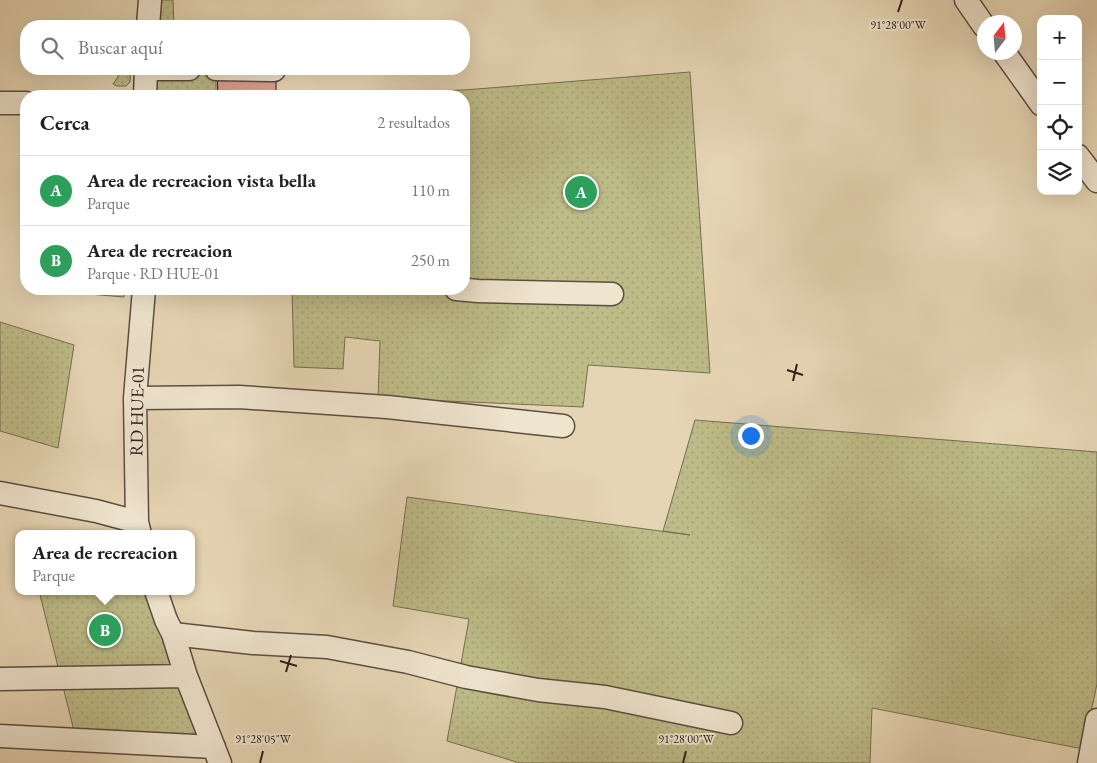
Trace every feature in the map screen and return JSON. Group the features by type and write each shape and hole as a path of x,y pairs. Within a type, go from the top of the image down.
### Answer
{"street":[{"path":"148,20 150,0"},
{"path":"966,0 977,16"},
{"path":"1010,60 1037,98"},
{"path":"145,90 146,75"},
{"path":"0,103 20,103"},
{"path":"1082,161 1097,182"},
{"path":"470,290 612,294"},
{"name":"RD HUE-01","path":"138,528 135,398 144,295"},
{"path":"135,398 238,397 387,407 563,426"},
{"path":"0,493 96,511 138,528"},
{"path":"0,736 217,755 157,595"},
{"path":"173,634 253,643 327,647 408,662 466,677 538,690 605,697 731,723"},
{"path":"0,679 186,676"},
{"path":"1089,763 1097,720"}],"shaded area":[{"path":"157,0 173,0 174,20 157,20"},
{"path":"690,72 710,373 588,365 583,407 378,398 380,341 345,337 343,369 294,367 292,295 470,295 470,90 464,90"},
{"path":"118,75 131,75 130,82 126,86 117,86 113,84"},
{"path":"155,75 216,75 216,90 155,90"},
{"path":"100,295 124,295 124,297"},
{"path":"0,322 74,345 58,448 0,431"},
{"path":"695,420 1097,452 1097,684 1083,749 872,708 870,763 520,763 447,741 469,619 393,606 407,497 690,535 663,531"},
{"path":"40,595 149,595 202,739 76,739"}],"building":[{"path":"217,75 276,75 276,90 218,90"}],"place":[{"name":"Area de recreacion vista bella","path":"581,192"},
{"name":"Area de recreacion","path":"105,630"}]}
